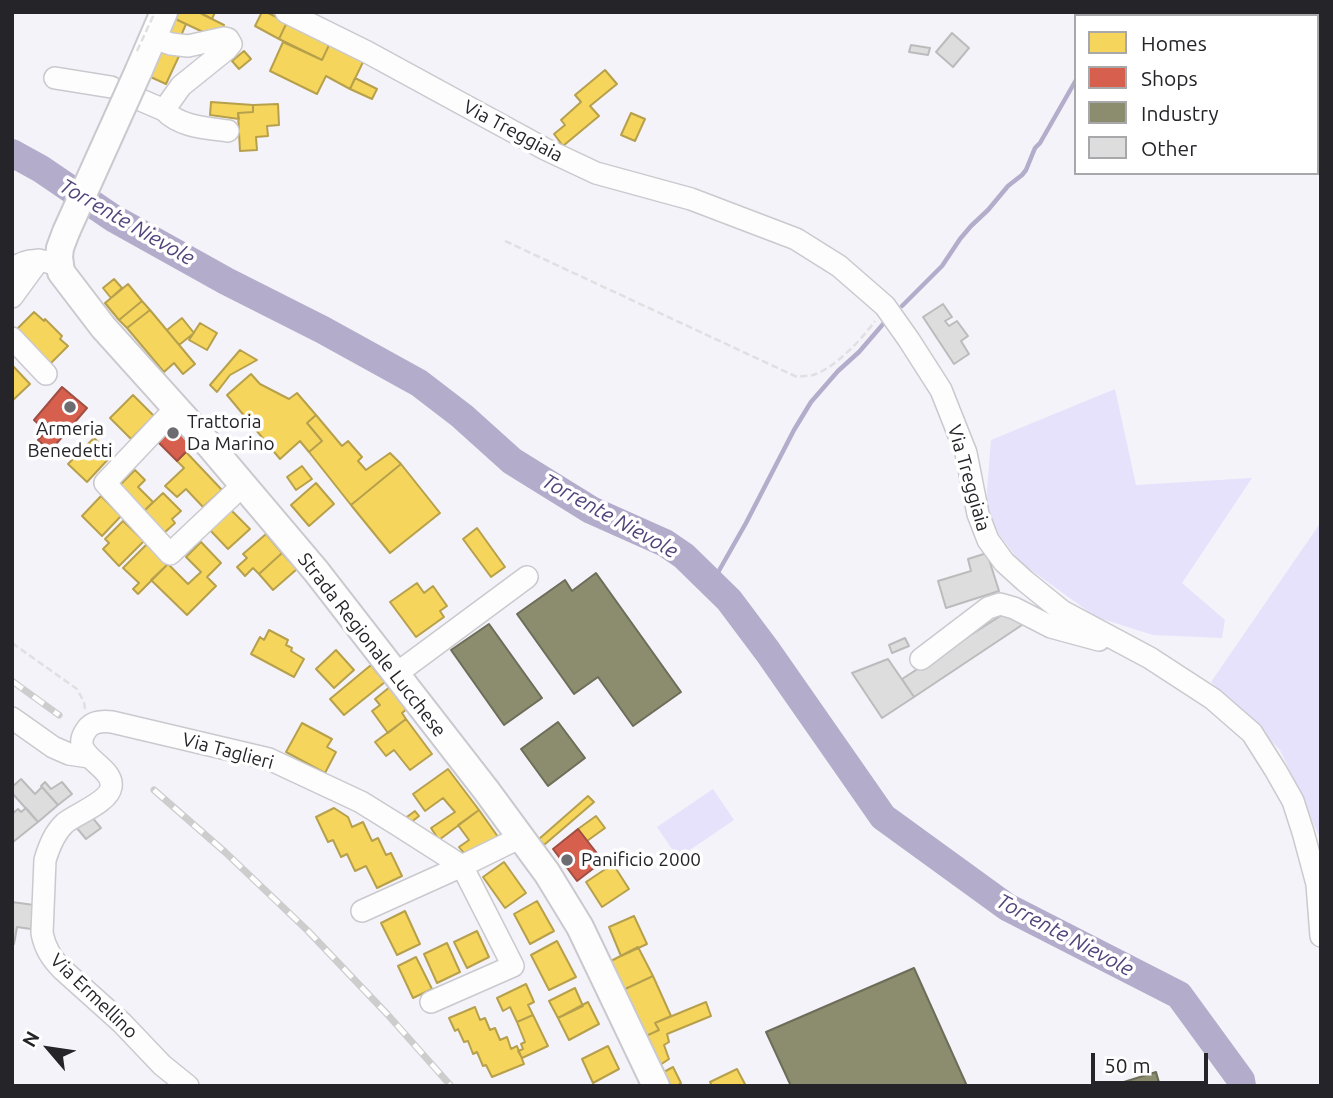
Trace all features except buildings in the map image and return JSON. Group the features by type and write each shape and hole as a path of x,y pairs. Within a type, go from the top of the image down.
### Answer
{"main road":[{"path":"49,263 60,248 164,12"},
{"name":"Strada Regionale Lucchese","path":"49,263 61,272 103,327 316,571 521,837 580,927 656,1086"}],"street":[{"name":"Via Treggiaia","path":"286,12 367,51 545,149 596,173 691,199 796,239 839,266 885,306 941,390 966,453 978,514 988,540 1004,562 1062,611 1150,658 1213,699 1252,733 1293,802 1317,884 1321,936"},
{"path":"153,38 188,46 224,38 231,44 181,86 164,110"},
{"path":"55,78 111,87"},
{"path":"136,98 164,110 171,118 186,124 228,131"},
{"path":"12,269 24,261 49,263"},
{"path":"12,297 49,263"},
{"path":"12,338 46,374"},
{"path":"176,408 105,483 170,554 243,485"},
{"path":"396,674 527,577"},
{"path":"921,659 988,608 1000,604 1014,608 1051,627 1126,645"},
{"path":"12,718 52,747 69,754 89,757"},
{"name":"Via Taglieri","path":"91,725 104,721 112,722 269,760 361,802 462,866"},
{"path":"89,757 83,750 82,741 91,725"},
{"name":"Via Ermellino","path":"89,757 108,777 111,788 105,798 65,823 48,849 45,860 42,933 44,944 63,970 128,1029 162,1065 188,1086"},
{"path":"362,911 521,837"},
{"path":"431,1002 513,966 462,866"}],"path":[{"path":"505,241 797,377 816,374 837,361 865,336 885,306"},
{"path":"12,643 77,689 85,702 85,712 91,725"}],"shaded area":[{"path":"1115,389 1136,485 1252,478 1182,583 1225,620 1222,638 1153,635 1096,617 1020,562 985,516 991,440"},
{"path":"1321,522 1321,840 1280,750 1211,682"},
{"path":"713,789 734,820 678,858 657,827"}],"waterway":[{"path":"902,306 942,266 971,226 1026,170 1035,148 1074,84"},
{"name":"Torrente Nievole","path":"12,153 41,169 113,218 419,383 462,416 512,461 591,510 665,543 684,556 729,600 883,817 1007,907 1179,995 1241,1080 1242,1086"},
{"path":"712,583 811,402 884,323"}],"railway":[{"path":"12,681 59,715"},
{"path":"154,790 225,852 308,931 451,1086"}],"place":[{"name":"Armeria Benedetti","path":"70,407"},
{"name":"Trattoria Da Marino","path":"173,433"},
{"name":"Panificio 2000","path":"567,860"}]}
